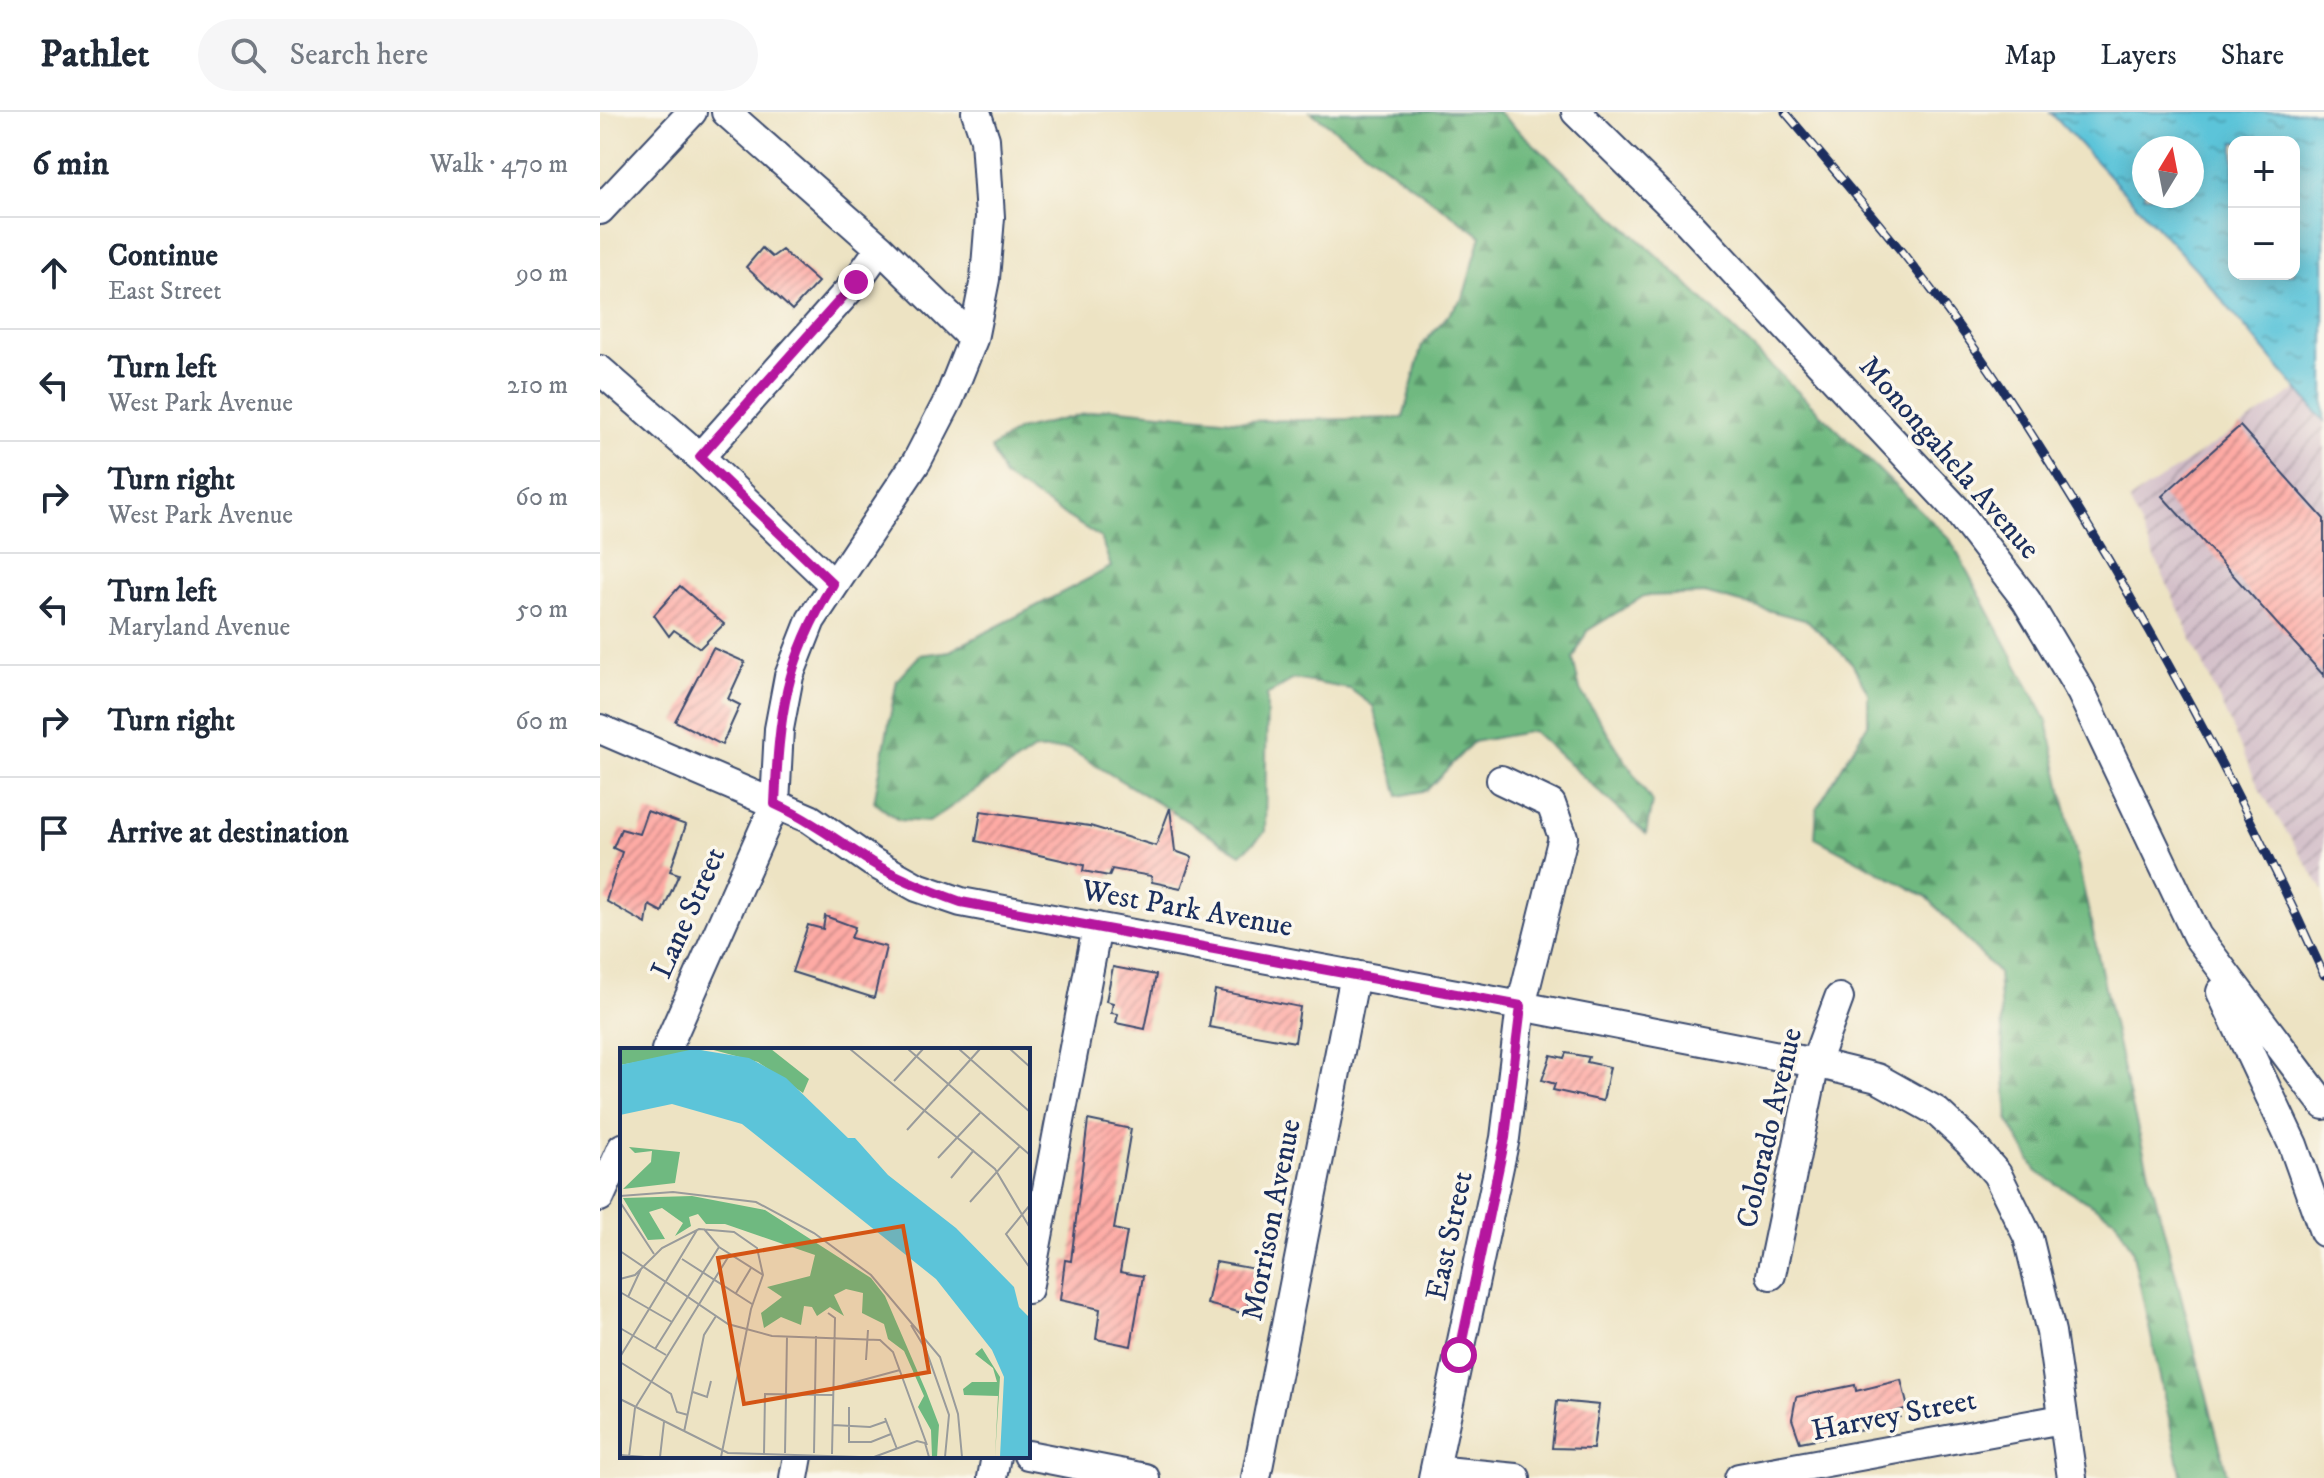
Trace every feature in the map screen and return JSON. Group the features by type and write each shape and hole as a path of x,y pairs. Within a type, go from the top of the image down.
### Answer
{"street":[{"path":"600,210 692,112"},
{"path":"726,112 880,248 973,339"},
{"path":"775,804 779,729 789,676 811,620 917,461 949,399 973,339 985,279 990,217 985,139 976,112"},
{"name":"Monongahela Avenue","path":"1576,112 1687,221 1926,476 1956,509 2026,600 2081,692 2197,936 2324,1105"},
{"path":"700,457 856,282 880,248"},
{"path":"600,370 700,457 833,584"},
{"name":"West Park Avenue","path":"600,729 810,819 872,862 917,887 961,902 1521,1006 1815,1063 1877,1078 1936,1111 1997,1174 2028,1237 2051,1332 2072,1478"},
{"path":"1501,780 1551,804 1563,837 1521,1006"},
{"name":"Lane Street","path":"667,1048 775,804"},
{"path":"1030,1279 1097,927"},
{"path":"2197,936 2293,1145 2324,1232"},
{"name":"Morrison Avenue","path":"1256,1478 1355,975"},
{"name":"Colorado Avenue","path":"1771,1275 1815,1063 1839,998"},
{"name":"East Street","path":"1434,1474 1505,1138 1521,1006"},
{"path":"600,1197 620,1152"},
{"name":"Harvey Street","path":"1739,1478 2062,1419"},
{"path":"1030,1455 1145,1478"},
{"path":"794,1478 798,1458"},
{"path":"992,1478 996,1458"},
{"path":"1434,1474 1516,1478"}],"shaded area":[{"path":"2299,388 2324,421 2324,891 2260,790 2129,500"}],"green space":[{"path":"1311,112 1498,112 1663,261 1950,539 2047,721 2125,1079 2228,1478 2182,1478 2132,1249 2115,1219 2037,1172 2008,1120 1998,973 1927,897 1815,838 1817,808 1868,724 1868,693 1852,663 1808,621 1708,594 1644,596 1587,631 1573,659 1580,690 1652,802 1646,834 1533,731 1473,742 1427,790 1399,796 1373,706 1350,689 1294,679 1267,695 1265,832 1241,854 1069,749 1034,750 929,822 898,820 874,802 897,680 920,655 950,651 1111,567 1101,538 1004,477 991,448 1018,430 1110,408 1242,421 1403,418 1422,345 1463,298 1481,236"}],"water":[{"path":"2050,112 2324,112 2324,421 2196,269 2139,208 2204,208 2204,136 2132,136 2132,200"}],"building":[{"path":"762,248 772,257 782,250 818,282 792,310 746,267"},
{"path":"2240,426 2324,519 2324,676 2162,496"},
{"path":"680,586 724,624 700,648 674,630 669,636 654,615"},
{"path":"713,648 745,662 728,699 740,705 722,745 675,721"},
{"path":"1170,808 1175,851 1192,857 1181,888 1152,882 1151,876 1112,869 1109,876 1083,871 1084,865 976,841 981,811 1090,826 1156,846"},
{"path":"647,811 686,825 670,871 679,874 662,912 649,905 646,924 606,901 622,852 613,848 621,829 639,834"},
{"path":"825,916 855,927 851,938 886,947 874,998 792,972 808,925 823,929"},
{"path":"1113,967 1156,975 1145,1029 1116,1023 1118,1014 1111,1013 1113,1003 1106,1001"},
{"path":"1215,990 1300,1007 1295,1042 1209,1027"},
{"path":"1566,1053 1589,1057 1587,1062 1610,1067 1603,1101 1553,1090 1555,1084 1542,1080 1551,1055 1564,1058"},
{"path":"1088,1120 1131,1129 1114,1229 1127,1232 1120,1272 1143,1276 1131,1346 1096,1339 1100,1309 1060,1300 1065,1260 1071,1261"},
{"path":"1216,1262 1255,1269 1246,1314 1207,1304"},
{"path":"1901,1380 1908,1408 1898,1411 1900,1417 1862,1424 1863,1430 1800,1442 1792,1419 1796,1397 1855,1385 1856,1391"},
{"path":"1557,1401 1599,1405 1593,1449 1552,1448"}],"railway":[{"path":"1785,112 1951,315 2046,458 2133,602 2214,749 2324,975"}],"route":[{"path":"856,282 700,457 833,584 811,620 789,676 779,729 775,804 810,819 872,862 917,887 961,902 1521,1006 1505,1138 1459,1355"}]}
